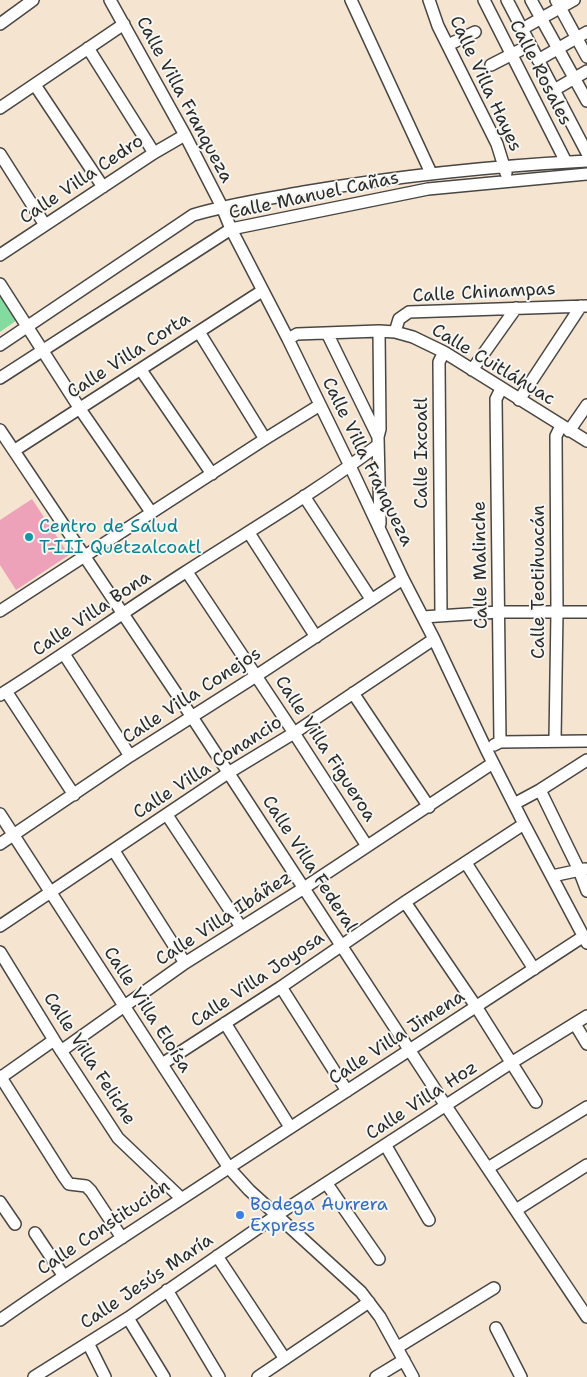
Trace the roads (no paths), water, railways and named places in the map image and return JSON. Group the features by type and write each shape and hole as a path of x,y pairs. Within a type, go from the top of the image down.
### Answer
{"street":[{"path":"0,24 33,0"},
{"name":"Calle Villa Franqueza","path":"110,0 185,135 222,207 231,229 288,339 350,466 486,749 585,939"},
{"path":"351,0 431,173"},
{"name":"Calle Villa Hayes","path":"429,0 438,26 497,144 508,182"},
{"name":"Calle Rosales","path":"484,0 566,162"},
{"path":"507,0 587,153"},
{"path":"531,0 587,100"},
{"path":"522,29 541,19 558,4 574,0"},
{"path":"558,4 582,35 587,57"},
{"path":"0,108 124,24"},
{"path":"448,45 474,32"},
{"path":"538,60 582,35"},
{"path":"491,65 530,45"},
{"path":"88,48 154,153"},
{"path":"554,90 587,71"},
{"path":"35,85 103,187"},
{"path":"542,115 562,106"},
{"name":"Calle Villa Cedro","path":"0,255 154,153 185,135"},
{"path":"0,154 45,225"},
{"name":"Calle Manuel Cañas","path":"0,345 193,216 222,207 328,188 431,173 587,161"},
{"name":"Calle Manuel Cañas","path":"0,378 231,229 428,189 587,174"},
{"path":"0,284 80,409 151,512"},
{"name":"Calle Villa Corta","path":"15,450 262,291"},
{"path":"519,400 584,306"},
{"name":"Calle Chinampas","path":"395,332 399,319 409,312 584,306"},
{"path":"472,370 516,308"},
{"path":"379,331 380,429 378,441 380,530"},
{"name":"Calle Cuitláhuac","path":"288,339 297,334 379,331 395,332 413,337 444,352 587,441"},
{"path":"199,332 265,439"},
{"path":"327,333 378,441"},
{"name":"Calle Ixcoatl","path":"440,615 439,362 444,352"},
{"path":"141,370 212,474"},
{"name":"Calle Malinche","path":"500,742 496,398 501,389"},
{"path":"0,612 151,512 320,405"},
{"path":"565,428 587,405"},
{"name":"Calle Teotihuacán","path":"555,740 557,612 556,436 565,428"},
{"name":"Calle Villa Federal","path":"0,430 85,555 409,1050 587,1317"},
{"name":"Calle Villa Bona","path":"3,693 350,466 378,441"},
{"path":"304,496 371,599"},
{"path":"250,533 316,637"},
{"name":"Calle Villa Figueroa","path":"187,572 294,732 367,846"},
{"name":"Calle Villa Conejos","path":"0,844 130,756 403,579"},
{"path":"423,617 499,612 587,612"},
{"name":"Calle Villa Conancio","path":"0,926 228,773 354,693 434,639"},
{"path":"64,654 130,756"},
{"path":"3,693 74,794"},
{"path":"354,693 429,807"},
{"path":"486,749 500,742 587,741"},
{"path":"514,804 587,760"},
{"name":"Calle Villa Ibáñez","path":"61,1051 186,963 429,807 493,763"},
{"path":"540,790 583,870 587,891"},
{"name":"Calle Villa Eloísa","path":"0,814 229,1168 249,1190 362,1292 398,1347 414,1377"},
{"path":"167,815 241,927"},
{"name":"Calle Villa Joyosa","path":"162,1064 282,987 405,902 524,824"},
{"path":"114,851 186,963"},
{"path":"466,863 534,969"},
{"path":"552,876 583,870"},
{"path":"405,902 536,1102"},
{"name":"Calle Villa Jimena","path":"229,1168 534,969 585,939"},
{"name":"Calle Villa Feliche","path":"0,952 54,1040 118,1138 181,1198"},
{"path":"282,987 347,1091"},
{"name":"Calle Villa Hoz","path":"277,1215 386,1146 511,1063 587,1016"},
{"path":"226,1023 290,1127"},
{"path":"574,1024 587,1044"},
{"path":"54,1040 0,1077 69,1184 86,1186 92,1191 122,1238"},
{"path":"488,1168 587,1107"},
{"path":"386,1146 430,1220"},
{"name":"Calle Constitución","path":"0,1320 63,1275 229,1168"},
{"path":"516,1210 585,1169"},
{"path":"327,1184 379,1258"},
{"path":"0,1202 15,1224"},
{"name":"Calle Jesús María","path":"34,1377 128,1318 277,1215"},
{"path":"35,1233 63,1275"},
{"path":"218,1256 285,1359"},
{"path":"398,1347 494,1288"},
{"path":"167,1290 219,1377"},
{"path":"258,1377 369,1302"},
{"path":"128,1318 164,1377"},
{"path":"496,1328 521,1377"},
{"path":"88,1343 105,1377"},
{"path":"376,1377 404,1360"}],"place":[{"name":"Centro de Salud T-III Quetzalcoatl","path":"29,537"},
{"name":"Bodega Aurrera Express","path":"240,1215"}]}
